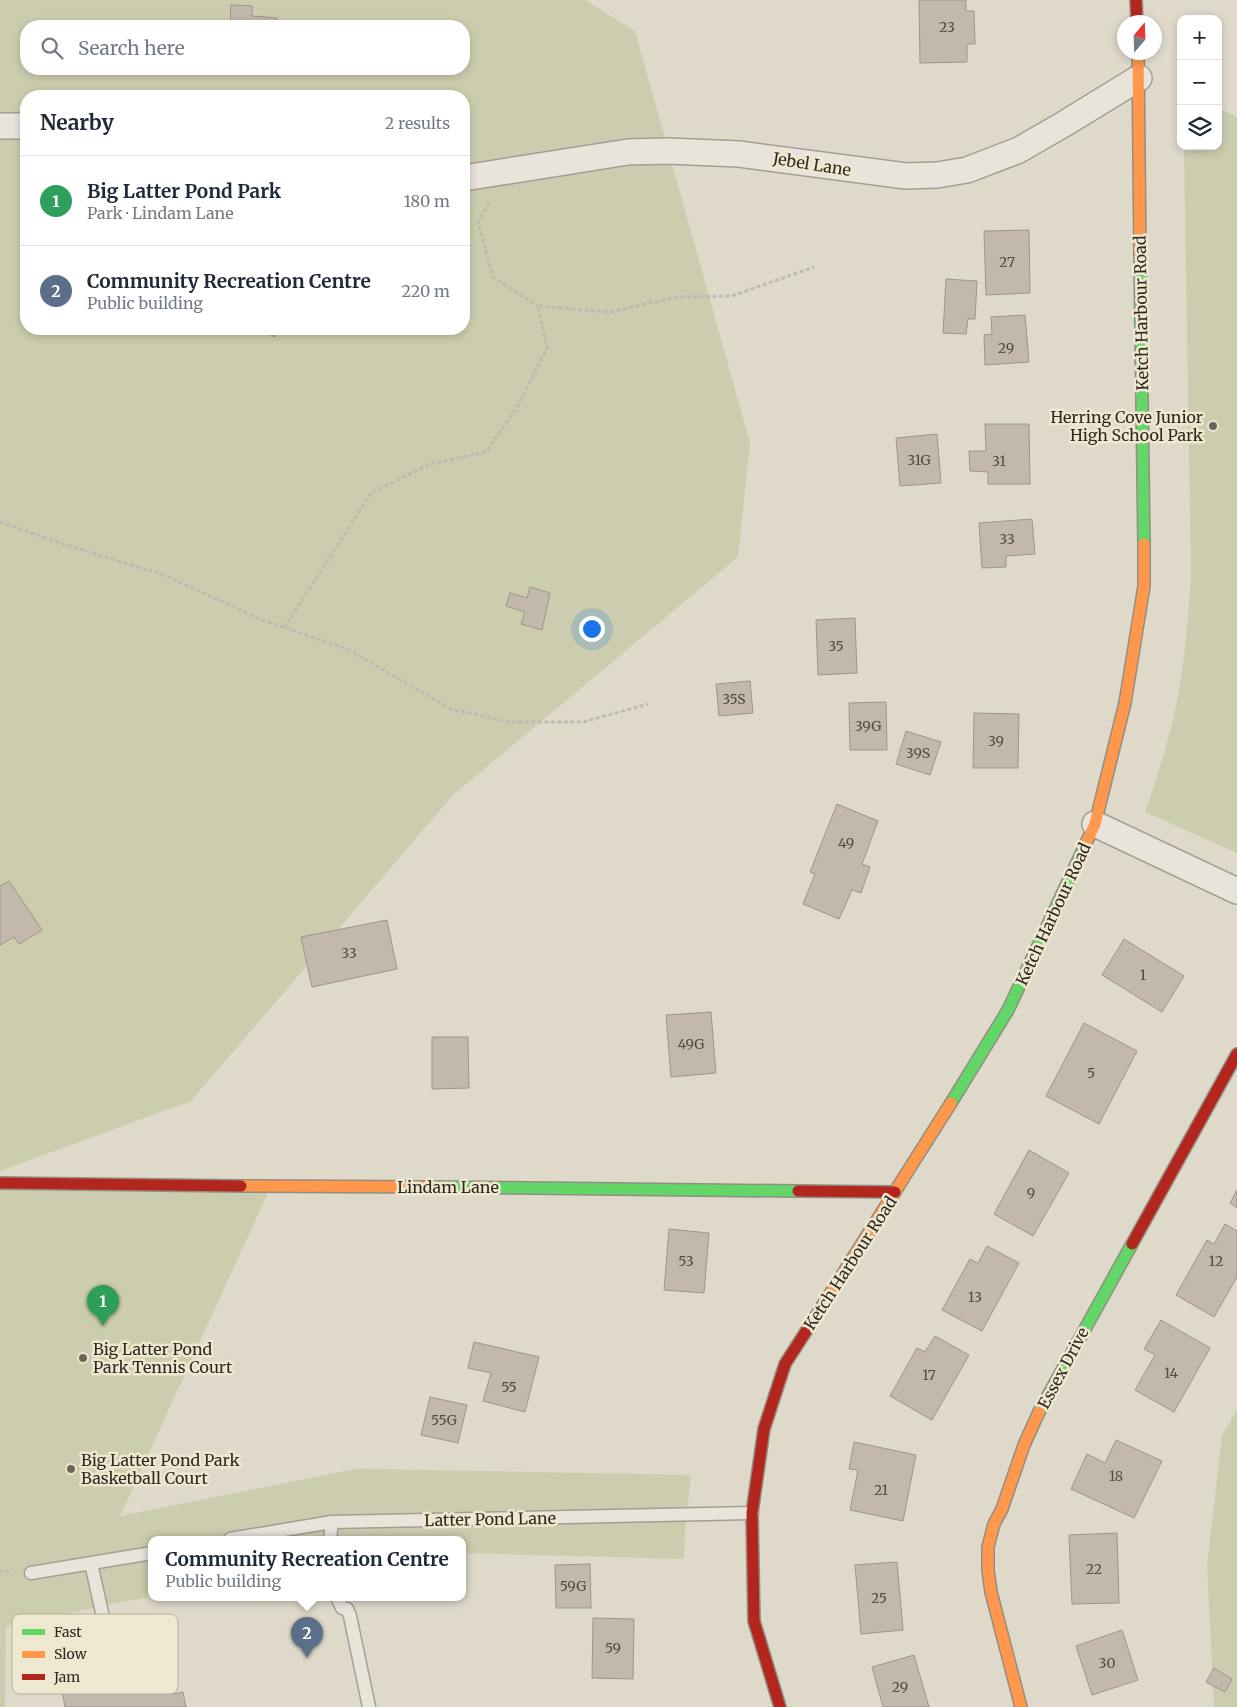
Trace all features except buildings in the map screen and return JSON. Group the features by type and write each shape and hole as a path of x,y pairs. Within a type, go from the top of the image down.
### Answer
{"main road":[{"path":"1136,0 1137,15"},
{"name":"Ketch Harbour Road","path":"780,1707 754,1621 752,1513 764,1430 785,1364 1008,1010 1095,824 1125,703 1144,586 1138,60"},
{"name":"Essex Drive","path":"1021,1707 988,1570 988,1547 994,1524 1002,1509 1024,1444 1045,1400 1237,1054"},
{"name":"Lindam Lane","path":"0,1183 895,1192"}],"street":[{"name":"Jebel Lane","path":"470,177 628,152 668,151 739,154 906,176 937,175 966,170 1019,150 1139,78"},
{"path":"0,126 20,126"},
{"path":"1095,824 1237,891"}],"lane":[{"name":"Latter Pond Lane","path":"248,1536 332,1522 752,1513"},
{"path":"330,1536 332,1522"},
{"path":"31,1573 148,1554"},
{"path":"91,1563 102,1614"},
{"path":"339,1601 342,1608 347,1609 350,1616 369,1707"}],"path":[{"path":"510,171 478,221 493,277 538,306 610,312 677,297 732,296 814,267"},
{"path":"284,628 370,493 430,464 486,452 516,409 547,348 538,306"},
{"path":"0,522 63,544 167,576 259,619 348,650 450,709 508,722 583,722 648,704"}],"green space":[{"path":"0,0 585,0 635,31 750,443 738,557 453,795 191,1101 0,1171"},
{"name":"Herring Cove Junior High School Park","path":"1222,110 1237,117 1237,853 1145,812 1166,745 1176,705 1184,657 1191,576 1184,150 1222,150"},
{"path":"0,1182 272,1184 120,1516 360,1468 691,1475 684,1559 466,1553 466,1536 148,1536 148,1597 64,1614 12,1614 12,1625 6,1626 5,1707 0,1707"},
{"path":"1237,1410 1237,1707 1214,1707 1207,1566 1222,1435"}],"traffic: fast":[{"path":"1140,256 1144,544"},
{"path":"951,1103 1008,1010 1087,841"},
{"path":"430,1187 798,1191"},
{"path":"1039,1412 1132,1244"}],"traffic: slow":[{"path":"1138,60 1140,256"},
{"path":"1087,841 1095,824 1125,703 1144,586 1144,544"},
{"path":"823,1305 951,1103"},
{"path":"241,1186 430,1187"},
{"path":"1021,1707 991,1592 988,1570 988,1547 994,1524 1002,1509 1024,1445 1039,1412"}],"traffic: jam":[{"path":"1136,0 1137,15"},
{"path":"1132,1244 1237,1054"},
{"path":"0,1183 241,1186"},
{"path":"798,1191 895,1192"},
{"path":"780,1707 754,1621 752,1513 764,1429 785,1364 823,1305"}],"place":[{"name":"Herring Cove Junior High School Park","path":"1213,426"},
{"name":"Big Latter Pond Park","path":"103,1326"},
{"name":"Big Latter Pond Park Tennis Court","path":"83,1358"},
{"name":"Big Latter Pond Park Basketball Court","path":"71,1469"},
{"name":"Community Recreation Centre","path":"307,1658"}]}
